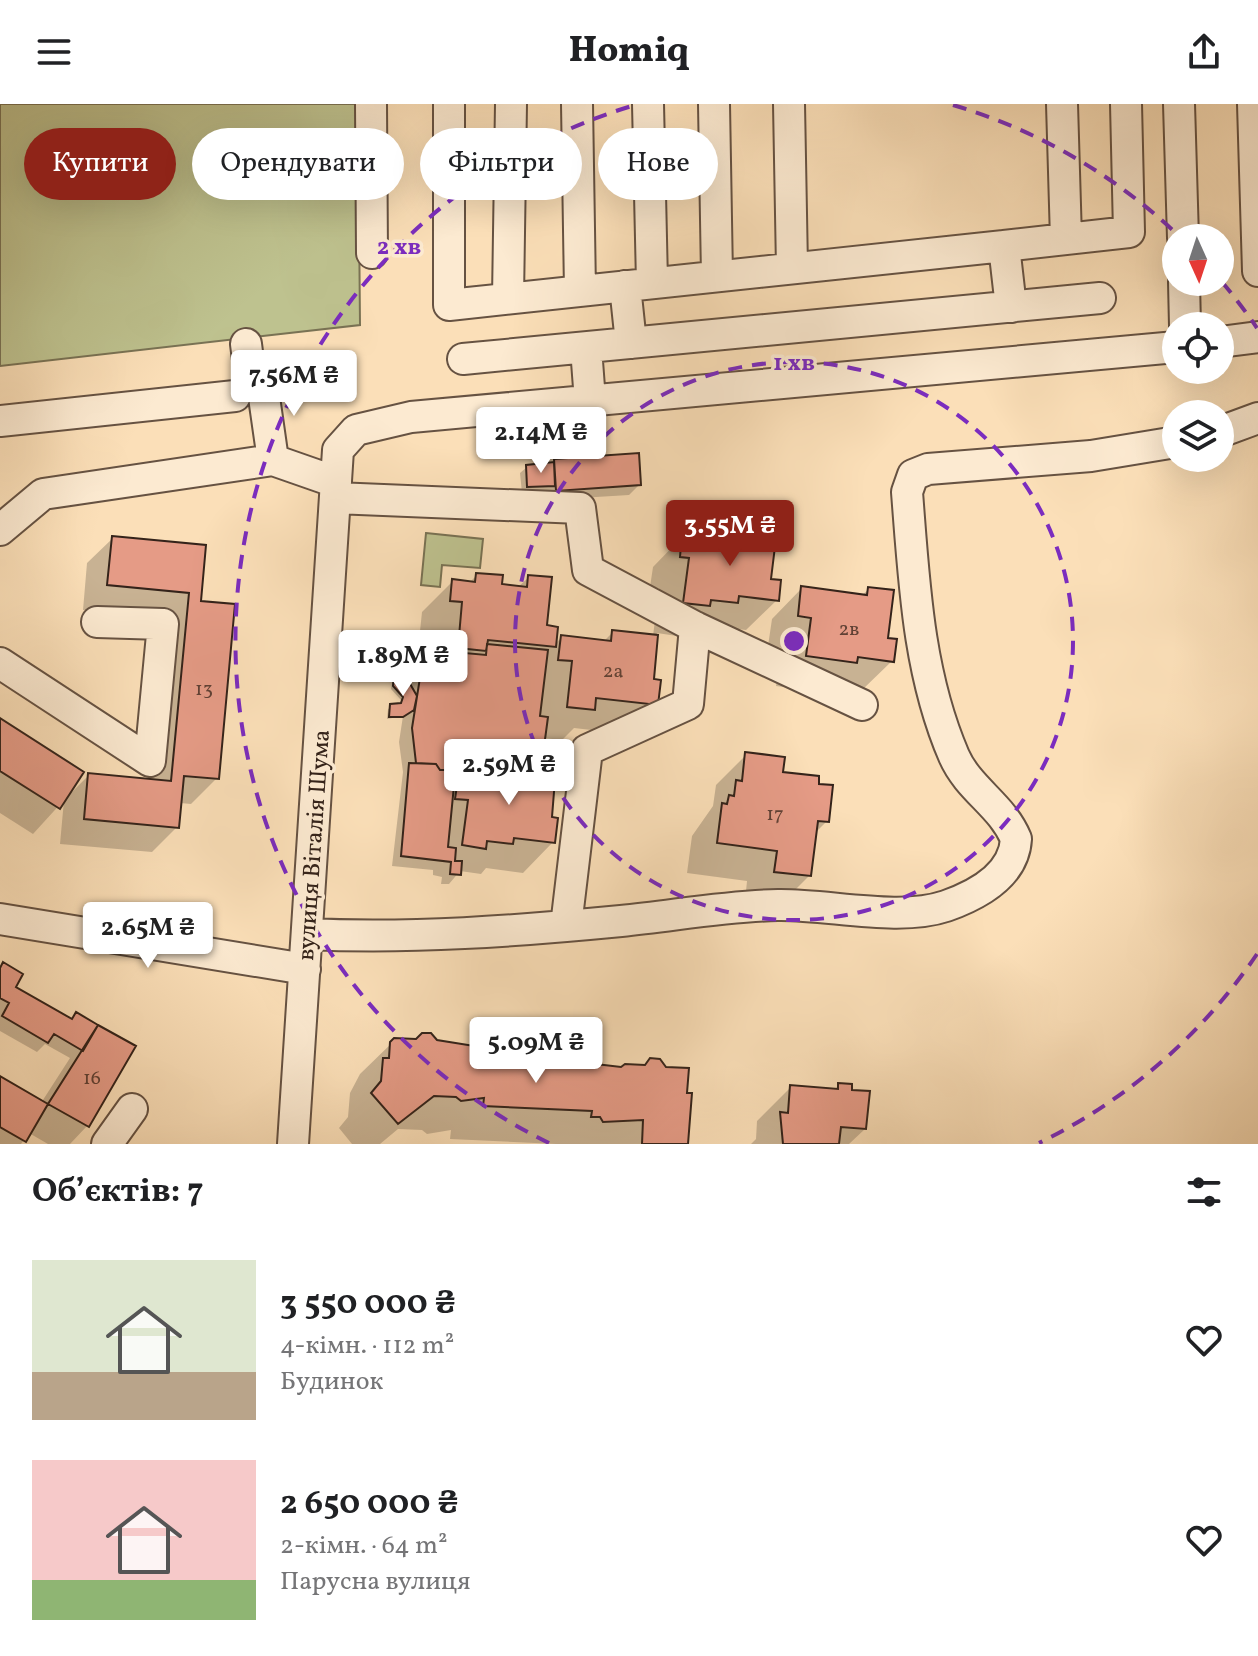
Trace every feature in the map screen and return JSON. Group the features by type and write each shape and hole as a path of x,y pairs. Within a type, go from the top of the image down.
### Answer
{"street":[{"path":"371,104 372,253"},
{"path":"449,104 449,305 1129,232 1126,104"},
{"path":"508,298 511,104"},
{"path":"577,104 580,291"},
{"path":"631,343 639,284 648,104"},
{"path":"714,104 717,276"},
{"path":"789,104 792,268"},
{"path":"1062,104 1066,239"},
{"path":"1179,104 1183,224"},
{"path":"1253,104 1258,271"},
{"path":"1004,246 1011,307"},
{"path":"463,359 1100,298"},
{"path":"1234,340 1258,337"},
{"path":"246,344 251,384 262,383 273,460"},
{"path":"586,348 590,401 1162,348"},
{"path":"0,421 235,396"},
{"name":"вулиця Віталія Шума","path":"293,1144 338,450 356,430 411,417 590,401"},
{"path":"1234,427 1258,418"},
{"path":"307,934 357,937 566,926 779,905 887,911 944,907 996,879 1012,859 1016,839 1002,814 964,776 940,719 917,607 907,492 913,475 928,469 1091,456 1162,444"},
{"path":"0,530 43,494 273,460 335,490 580,508 588,570 695,627 862,705"},
{"path":"0,663 150,761 163,624 97,622"},
{"path":"566,926 587,750 688,704 695,627"},
{"path":"0,919 305,969"},
{"path":"107,1144 132,1109"}],"green space":[{"path":"0,104 358,104 358,128 192,128 192,200 359,200 360,325 0,366"},
{"path":"426,533 483,539 480,568 442,565 440,587 421,585"}],"building":[{"path":"639,453 641,485 556,491 554,459"},
{"path":"554,462 555,486 527,487 526,465"},
{"path":"752,527 777,530 771,579 781,580 779,601 739,596 738,603 711,600 710,606 683,603 689,558 680,557 682,534 750,543"},
{"path":"112,536 206,545 201,601 235,604 219,779 184,776 179,828 84,819 88,773 171,781 189,593 107,585"},
{"path":"476,573 503,575 502,584 527,587 528,575 552,577 547,625 558,627 556,647 488,640 486,651 458,648 462,602 450,601 452,579 475,582"},
{"path":"801,586 867,595 868,587 894,590 888,638 897,639 894,662 858,657 857,663 806,656 811,618 798,616"},
{"path":"612,630 658,635 654,679 661,680 658,705 596,698 595,710 567,707 572,661 558,660 561,635 611,641"},
{"path":"487,644 548,650 540,716 548,717 542,762 525,761 524,771 448,764 447,770 440,770 436,764 416,763 412,728 425,646 451,648 450,656 465,658 465,653 486,655"},
{"path":"394,674 409,682 417,696 414,710 403,717 389,717 390,704 401,703 403,697 393,686"},
{"path":"0,718 84,772 60,809 0,771"},
{"path":"745,752 785,757 783,772 819,776 819,784 833,785 829,822 818,821 811,876 774,872 777,851 717,843 722,803 727,804 729,795 734,796 736,780 742,781"},
{"path":"409,763 436,764 440,770 447,770 448,764 456,765 448,847 456,848 455,861 462,861 461,875 450,874 451,862 401,856"},
{"path":"529,764 556,767 552,817 558,818 555,843 514,838 513,844 487,841 486,849 462,845 468,800 455,799 458,778 483,781 485,770 528,776"},
{"path":"3,962 23,974 16,987 72,1019 76,1012 98,1025 83,1051 54,1034 48,1043 2,1016 9,1003 0,998 0,968"},
{"path":"98,1025 136,1046 89,1127 48,1104"},
{"path":"422,1033 431,1033 437,1040 487,1048 486,1053 511,1055 517,1049 530,1055 565,1054 570,1061 621,1067 625,1064 645,1065 650,1058 660,1059 666,1067 689,1068 687,1093 692,1093 688,1144 642,1144 643,1120 603,1122 600,1117 591,1117 592,1111 483,1106 484,1098 461,1101 456,1097 434,1096 398,1124 371,1093 381,1081 383,1058 389,1058 390,1042 394,1038 416,1039"},
{"path":"0,1076 48,1104 26,1142 0,1127"},
{"path":"838,1083 852,1084 852,1090 870,1091 866,1129 841,1127 839,1144 783,1144 780,1112 788,1113 790,1085 838,1089"}]}
